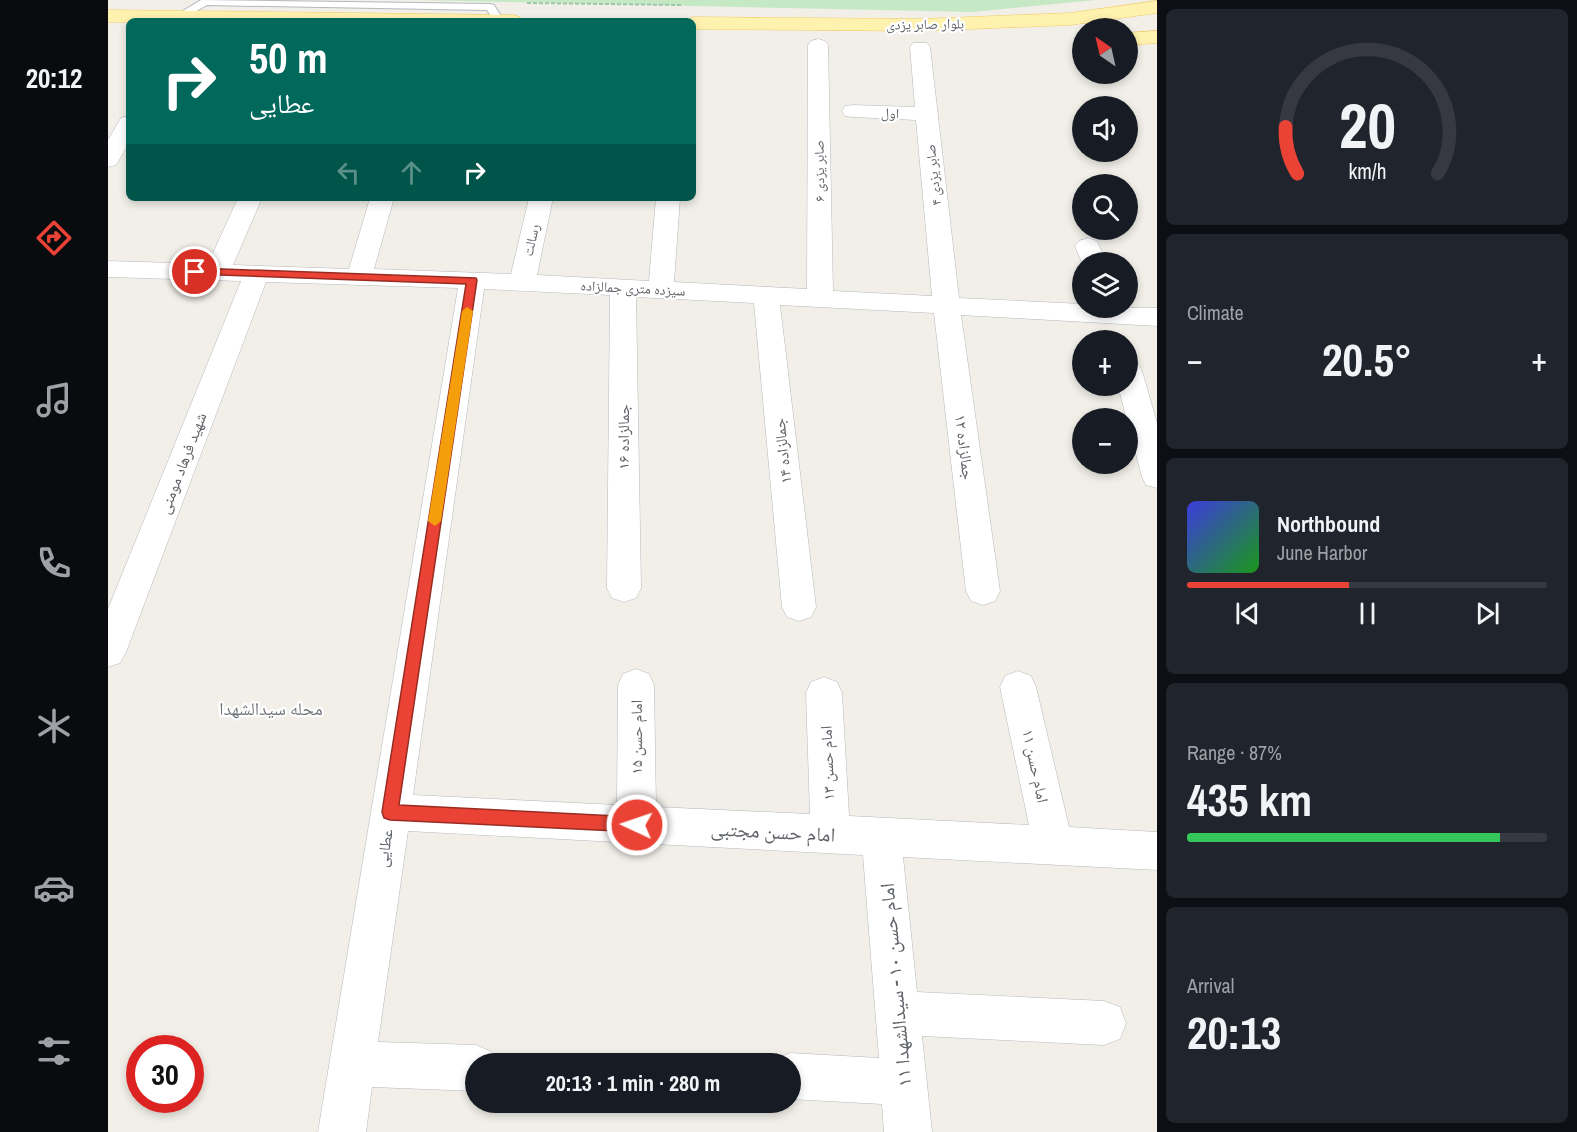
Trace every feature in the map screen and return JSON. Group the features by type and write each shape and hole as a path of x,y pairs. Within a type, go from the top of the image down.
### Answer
{"main road":[{"name":"بلوار صابر یزدی","path":"696,23 920,26 1070,19 1157,7"},
{"path":"108,16 258,18"},
{"path":"108,31 126,32"},
{"path":"1138,39 1157,38"}],"street":[{"name":"صابر یزدی ۶","path":"818,45 820,297"},
{"name":"صابر یزدی ۴","path":"920,46 946,303"},
{"name":"اول","path":"853,111 927,114"},
{"path":"108,160 126,128"},
{"path":"217,272 249,201"},
{"path":"360,277 381,201"},
{"name":"رسالت","path":"522,282 540,201"},
{"path":"661,289 668,201"},
{"name":"سیزده متری جمالزاده","path":"108,269 522,282 1072,309"},
{"name":"شهید فرهاد مومنی","path":"108,652 256,273"},
{"name":"عطایی","path":"342,1132 472,280"},
{"name":"جمالزاده ۱۶","path":"623,287 624,588"},
{"name":"جمالزاده ۱۴","path":"766,294 799,607"},
{"name":"جمالزاده ۱۲","path":"946,303 983,591"},
{"name":"سیزده متری جمالزاده","path":"1138,314 1157,316"},
{"path":"1135,396 1157,477"},
{"name":"امام حسن ۱۵","path":"636,685 637,825"},
{"name":"امام حسن ۱۱","path":"1018,687 1053,846"},
{"name":"امام حسن ۱۳","path":"824,693 830,834"},
{"name":"امام حسن مجتبی","path":"390,812 1157,851"},
{"name":"امام حسن ۱۰ - سیدالشهدا ۱۱","path":"881,837 908,1132"},
{"path":"897,1013 1104,1023"},
{"path":"352,1064 465,1068"},
{"path":"801,1077 904,1082"}],"green space":[{"path":"416,0 1096,0 973,12"}],"slow traffic":[{"path":"435,521 467,311"}],"district":[{"name":"محله سیدالشهدا","path":"271,708"}],"route":[{"path":"195,272 472,280 390,812 637,825"}]}
